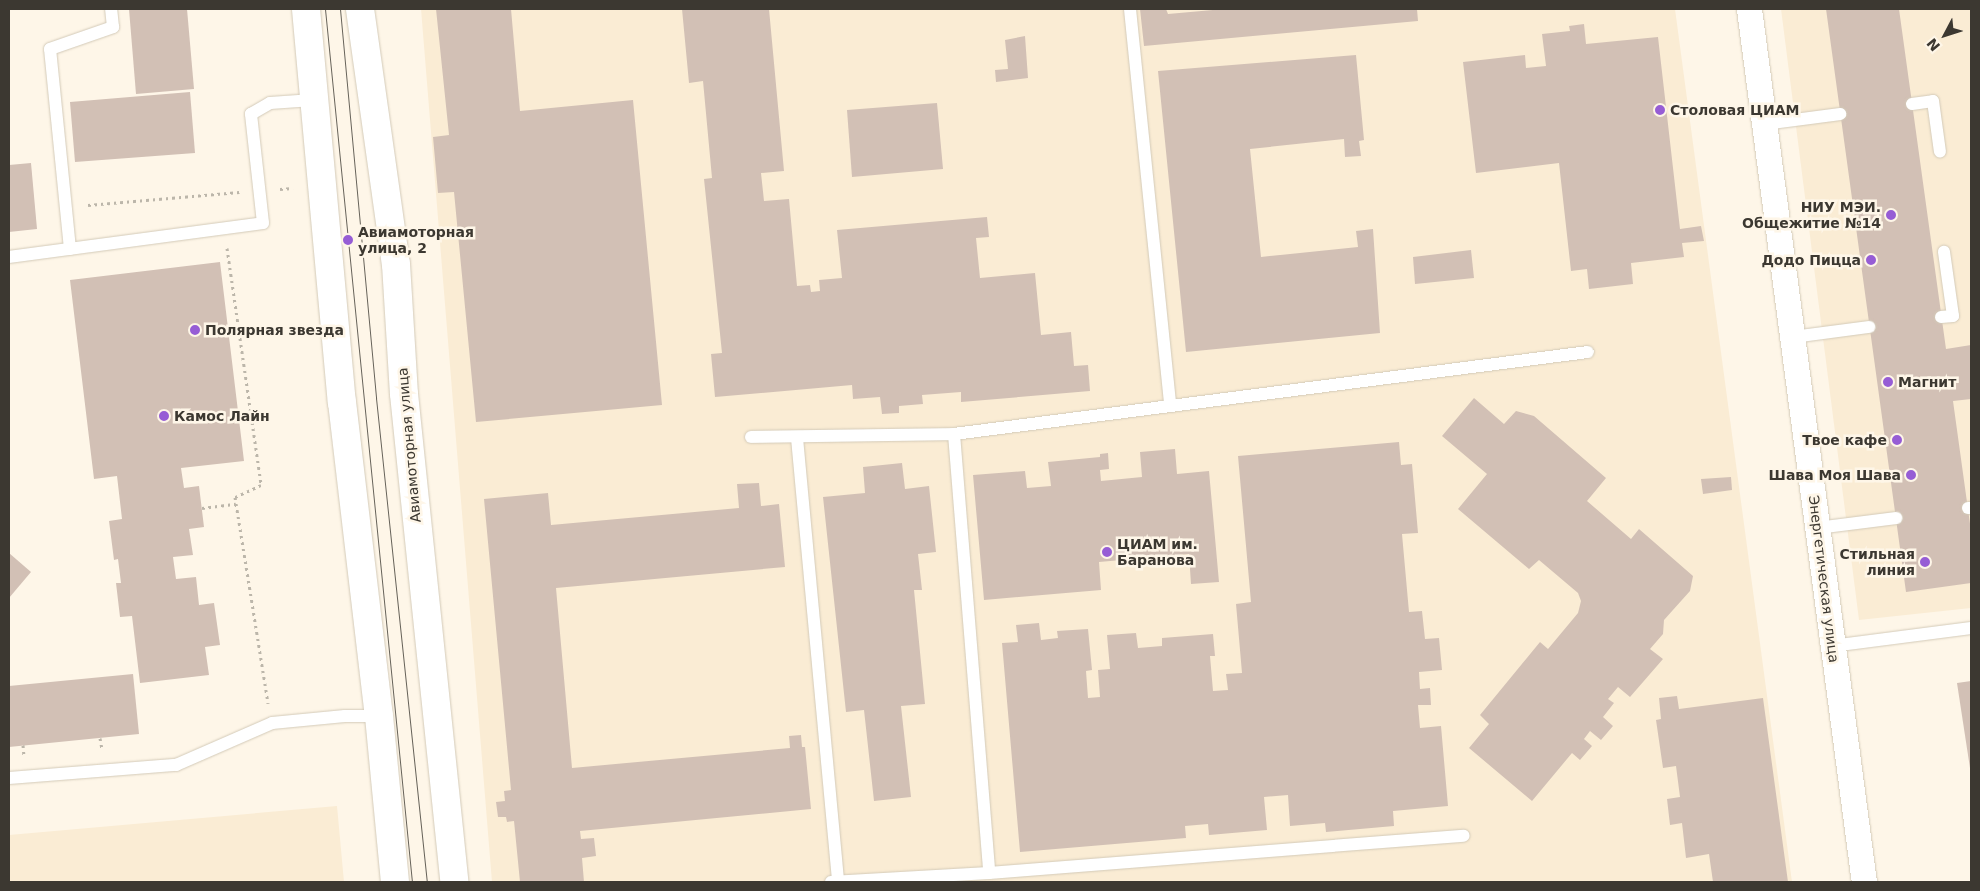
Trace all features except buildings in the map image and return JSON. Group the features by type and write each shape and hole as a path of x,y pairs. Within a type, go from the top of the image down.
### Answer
{"main road":[{"path":"306,9 342,402 379,716 394,882"},
{"name":"Авиамоторная улица","path":"360,9 396,264 404,394 454,882"}],"street":[{"name":"Энергетическая улица","path":"1749,9 1864,882"}],"lane":[{"path":"70,249 50,49 113,27 112,9"},
{"path":"1130,9 1170,405"},
{"path":"9,257 263,223 251,114 270,103 313,100"},
{"path":"1912,104 1933,101 1940,152"},
{"path":"1764,124 1840,114"},
{"path":"1941,317 1953,316 1944,252"},
{"path":"1793,337 1869,327"},
{"path":"751,438 954,434 1588,352"},
{"path":"954,434 989,873"},
{"path":"797,438 838,882"},
{"path":"1817,528 1896,518"},
{"path":"1832,646 1971,628"},
{"path":"9,778 176,765 272,723 345,716 379,716"},
{"path":"832,882 989,873 1464,836"}],"path":[{"path":"66,207 299,188"},
{"path":"224,228 261,485 235,497 272,723"},
{"path":"202,508 236,504"}],"shaded area":[{"name":"ЦИАМ им. Баранова","path":"421,9 1675,9 1792,882 492,882"},
{"path":"1781,9 1971,9 1971,608 1859,620"},
{"path":"337,806 344,882 9,882 9,835"}],"tram line":[{"path":"325,9 412,882"},
{"path":"340,9 376,398 427,882"}],"place":[{"name":"Столовая ЦИАМ","path":"1660,110"},
{"name":"НИУ МЭИ. Общежитие №14","path":"1891,215"},
{"name":"Авиамоторная улица, 2","path":"348,240"},
{"name":"Додо Пицца","path":"1871,260"},
{"name":"Полярная звезда","path":"195,330"},
{"name":"Магнит","path":"1888,382"},
{"name":"Камос Лайн","path":"164,416"},
{"name":"Твое кафе","path":"1897,440"},
{"name":"Шава Моя Шава","path":"1911,475"},
{"name":"ЦИАМ им. Баранова","path":"1107,552"},
{"name":"Стильная линия","path":"1925,562"}]}
